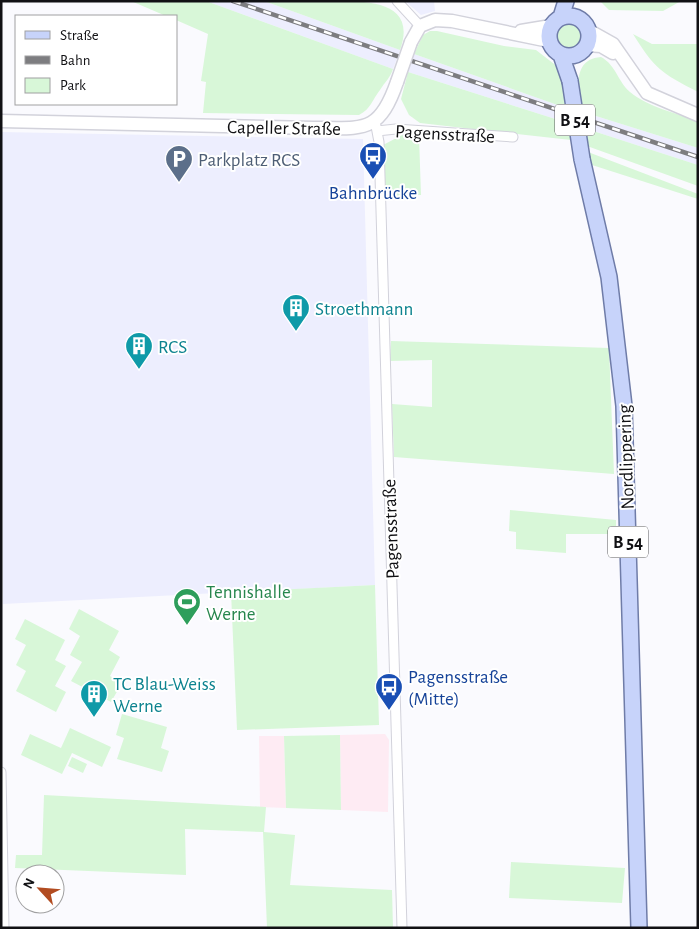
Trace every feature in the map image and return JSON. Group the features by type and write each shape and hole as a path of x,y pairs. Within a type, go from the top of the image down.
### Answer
{"main road":[{"path":"562,20 582,19 584,43 561,55 551,46 562,20 566,1"},
{"name":"Nordlippering","path":"570,81 584,43"},
{"name":"Nordlippering","path":"561,55 570,81 582,159 609,277 624,406 639,928"}],"street":[{"path":"397,1 420,26"},
{"path":"376,126 386,110 411,42 420,26 427,22 443,20 502,32 535,30 562,20"},
{"path":"584,43 606,48 625,63 647,93 698,115"},
{"name":"Capeller Straße","path":"1,122 324,128 376,126"},
{"name":"Pagensstraße","path":"402,928 376,126 513,137"},
{"path":"1,772 4,928"}],"shaded area":[{"path":"206,1 264,1 400,50 393,69"},
{"path":"405,1 434,1 435,11 421,15"},
{"path":"414,54 566,108 568,123 408,72"},
{"path":"580,111 698,148 698,165 584,128"},
{"path":"1,132 363,139 375,585 3,604"},
{"path":"385,734 389,740 388,812 341,810 340,735"},
{"path":"259,736 284,736 286,808 260,807"}],"green space":[{"path":"131,1 206,1 393,69 369,107 359,115 203,113 206,82 201,81 208,34 178,21 178,15 164,15"},
{"path":"264,1 344,1 373,3 385,7 395,13 402,21 404,34 400,50"},
{"path":"600,1 681,1 663,11 609,10"},
{"path":"568,20 574,21 579,25 583,30 583,42 579,47 574,51 568,52 562,51 557,47 553,42 552,36 553,30 557,25 562,21"},
{"path":"430,31 504,46 536,50 558,67 562,78 566,108 414,54 423,35"},
{"path":"633,34 652,44 698,44 698,92 667,75 653,63"},
{"path":"601,57 610,64 626,88 637,97 654,106 698,121 698,148 580,111 578,85 581,69 585,63"},
{"path":"408,72 568,123 571,140 420,123 409,115 401,99"},
{"path":"584,128 698,165 698,186 587,146"},
{"path":"408,132 419,136 421,195 385,196 383,145"},
{"path":"588,152 698,194 698,199 592,165"},
{"path":"391,341 609,348 614,474 394,457 392,404 432,407 432,360 390,361"},
{"path":"510,510 616,520 616,534 566,534 566,553 516,549 516,532 509,531"},
{"path":"375,585 379,725 237,730 231,592"},
{"path":"79,609 119,631 109,650 120,657 110,676 122,683 111,702 71,681 82,662 70,655 80,636 69,629"},
{"path":"25,619 65,640 55,660 66,666 55,686 66,692 56,712 16,691 26,671 16,665 26,645 15,639"},
{"path":"122,714 167,727 161,748 169,751 162,772 117,759 124,738 116,735"},
{"path":"70,728 111,747 102,767 72,753 62,774 21,755 30,734 61,748"},
{"path":"340,735 341,810 286,808 284,736"},
{"path":"72,757 87,764 83,773 68,766"},
{"path":"44,795 266,807 264,832 295,835 290,885 392,890 393,928 267,928 263,832 185,829 186,875 65,870 65,864 15,864 16,855 42,855"},
{"path":"511,862 625,868 622,903 509,898"}],"railway":[{"path":"233,1 698,157"}],"place":[{"name":"Bahnbrücke","path":"373,180"},
{"name":"Parkplatz RCS","path":"179,183"},
{"name":"Stroethmann","path":"296,332"},
{"name":"RCS","path":"139,370"},
{"name":"Tennishalle Werne","path":"187,626"},
{"name":"Pagensstraße (Mitte)","path":"389,711"},
{"name":"TC Blau-Weiss Werne","path":"94,718"}]}
